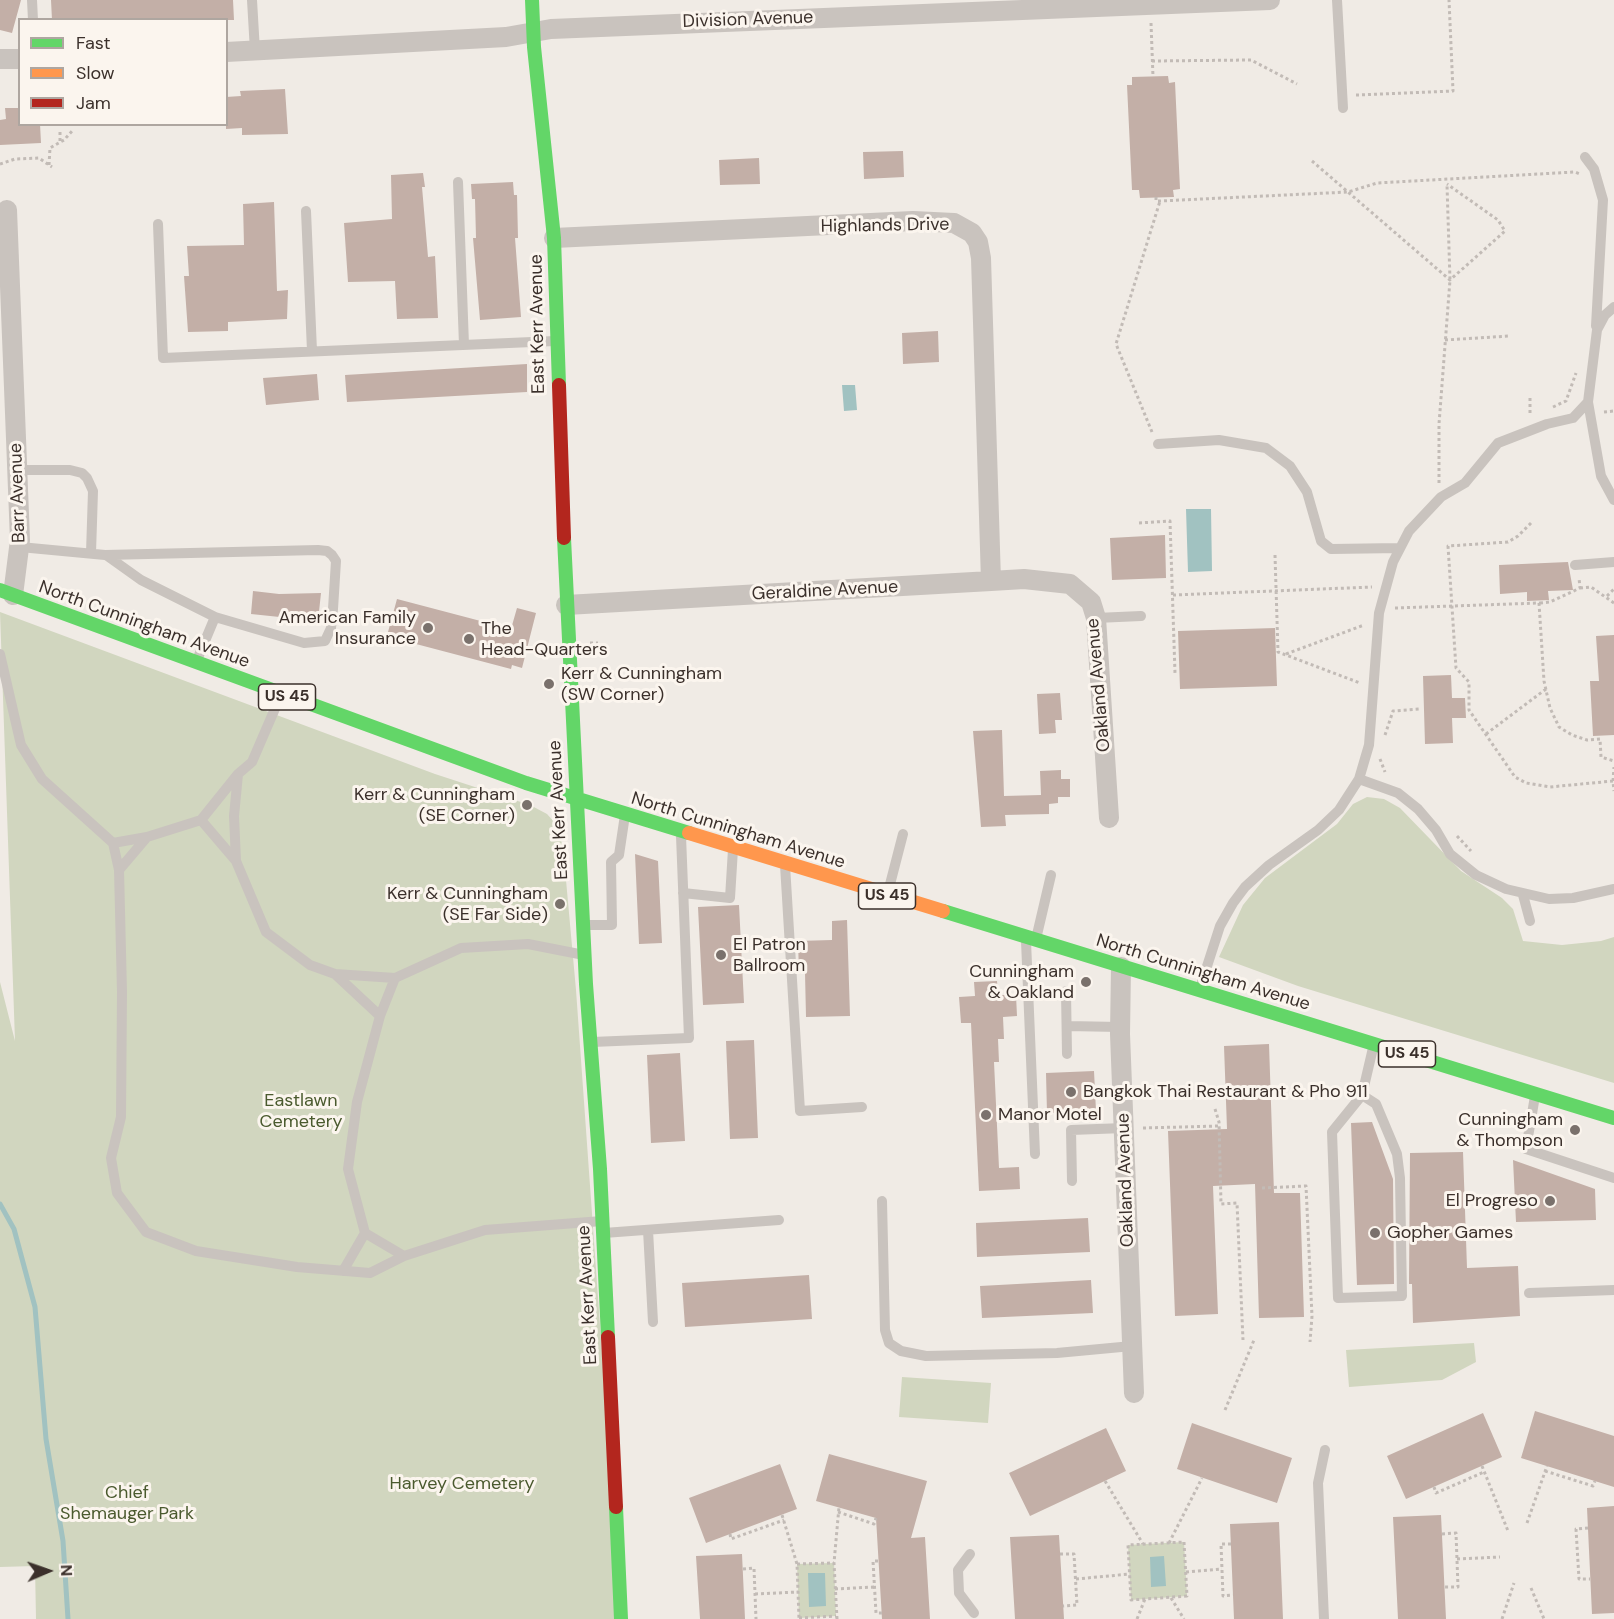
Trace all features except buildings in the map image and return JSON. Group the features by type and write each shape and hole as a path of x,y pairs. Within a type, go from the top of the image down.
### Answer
{"main road":[{"name":"East Kerr Avenue","path":"532,0 554,238 555,341 566,605 584,955 603,1227 621,1619"},
{"name":"North Cunningham Avenue","path":"7,593 281,695 576,799 1614,1118"}],"street":[{"name":"Division Avenue","path":"228,52 506,37 534,31 1078,3 1150,6 1270,0"},
{"path":"0,59 18,59"},
{"name":"Barr Avenue","path":"7,210 7,407 18,470 20,547 7,593"},
{"name":"Highlands Drive","path":"554,238 913,221 954,223 972,233 978,242 981,258 991,581"},
{"name":"Geraldine Avenue","path":"566,605 991,581 1062,581 1082,592"},
{"name":"Oakland Avenue","path":"1082,592 1091,602 1096,618 1109,818"},
{"name":"Oakland Avenue","path":"1121,967 1120,1027 1132,1128 1134,1393"}],"lane":[{"path":"32,0 33,18"},
{"path":"252,0 255,51"},
{"path":"1337,0 1342,102"},
{"path":"1585,157 1594,169 1603,200 1596,335 1588,402 1601,476 1614,500"},
{"path":"458,182 464,345"},
{"path":"306,211 312,351"},
{"path":"158,224 163,358 555,341"},
{"path":"1596,335 1605,315 1614,307"},
{"path":"1199,991 1220,927 1245,887 1269,865 1318,830 1338,810 1359,779 1369,745 1380,614 1393,562 1409,531 1441,497 1465,483 1498,444 1547,424 1573,418 1588,402"},
{"path":"1158,444 1219,440 1266,448 1290,466 1307,492 1321,542 1331,549 1400,548"},
{"path":"18,470 70,470 82,473 87,478 93,491 91,553"},
{"path":"20,547 105,555 327,551 336,561 331,628 326,640 304,643 215,617 141,580 105,555"},
{"path":"1576,564 1614,562"},
{"path":"1096,618 1141,616"},
{"path":"195,663 215,617"},
{"path":"0,654 21,744 42,779 113,843 119,870 121,1117 111,1158 117,1193 146,1232 196,1251 297,1267 370,1273 404,1256 485,1230 603,1227 648,1230 779,1220"},
{"path":"113,843 147,837 201,820 238,774 252,762 281,695"},
{"path":"236,861 234,816 238,774"},
{"path":"1359,779 1398,793 1418,809 1436,830 1450,854 1476,875 1523,895 1549,899 1574,898 1614,889"},
{"path":"583,925 612,925 610,862 619,855 625,815"},
{"path":"201,820 236,861 266,932 310,965 335,974 395,978 461,948 528,944 584,955"},
{"path":"590,1042 689,1038 681,832"},
{"path":"887,896 903,834"},
{"path":"119,870 147,837"},
{"path":"683,893 730,898 734,849"},
{"path":"785,865 800,1111 862,1107"},
{"path":"1035,1154 1030,939 1051,875"},
{"path":"1523,895 1530,921"},
{"path":"335,974 380,1016"},
{"path":"395,978 380,1016 357,1102 348,1169 365,1233 404,1256"},
{"path":"1066,991 1067,1054"},
{"path":"1067,1026 1120,1027"},
{"path":"1362,1095 1376,1104 1397,1154 1400,1178 1402,1296 1338,1298 1332,1132 1362,1095 1374,1044"},
{"path":"1536,1094 1526,1149 1614,1178"},
{"path":"1072,1181 1071,1130 1132,1128"},
{"path":"882,1201 885,1330 889,1343 901,1351 926,1356 1057,1353 1132,1346"},
{"path":"648,1230 653,1322"},
{"path":"343,1271 365,1233"},
{"path":"1529,1293 1614,1290"},
{"path":"1324,1619 1318,1483 1325,1450"},
{"path":"970,1554 958,1570 959,1593 974,1613"}],"path":[{"path":"1342,102 1453,91 1449,0"},
{"path":"1150,6 1153,76"},
{"path":"1152,61 1251,60 1297,84"},
{"path":"0,164 15,159 39,158 51,166 50,148 72,131"},
{"path":"60,132 60,142"},
{"path":"1312,161 1450,280"},
{"path":"1156,197 1156,201 1160,201 1348,192 1377,183 1575,172 1584,176"},
{"path":"1441,497 1438,460 1450,280 1447,179"},
{"path":"1447,184 1498,220 1505,231 1450,280"},
{"path":"1158,444 1116,344 1160,201"},
{"path":"1445,340 1509,336"},
{"path":"1548,409 1566,401 1577,369"},
{"path":"1530,398 1530,416 1539,412"},
{"path":"1138,523 1170,521 1175,673"},
{"path":"1531,523 1508,542 1448,546 1456,668 1469,682 1469,710 1515,777 1526,783 1550,787 1613,781"},
{"path":"1275,555 1278,652 1373,688"},
{"path":"1576,564 1580,588"},
{"path":"1173,594 1386,587"},
{"path":"1284,654 1380,614 1452,605 1550,602 1580,588 1591,587 1608,596 1614,603"},
{"path":"1608,596 1614,589"},
{"path":"1539,603 1546,689 1550,708 1559,727 1587,740 1600,739 1601,757 1614,761"},
{"path":"1486,734 1546,689"},
{"path":"1384,740 1393,711 1420,709"},
{"path":"1380,756 1385,772 1393,777"},
{"path":"1614,766 1614,791"},
{"path":"1451,829 1479,857"},
{"path":"1215,1109 1219,1125 1221,1204 1237,1203 1243,1340"},
{"path":"1132,1128 1219,1125"},
{"path":"1262,1188 1306,1186 1312,1316 1310,1342"},
{"path":"1224,1410 1254,1340"},
{"path":"1482,1466 1508,1531"},
{"path":"1527,1522 1547,1466"},
{"path":"1545,1471 1593,1486 1595,1481"},
{"path":"1434,1487 1436,1493 1484,1472"},
{"path":"1169,1543 1202,1478"},
{"path":"1105,1481 1143,1544"},
{"path":"782,1515 797,1564 799,1618 836,1618 834,1563 839,1507"},
{"path":"838,1512 874,1524 876,1518"},
{"path":"730,1534 731,1539 784,1520"},
{"path":"1588,1528 1576,1529 1579,1579 1590,1579"},
{"path":"1442,1534 1456,1533 1457,1559 1458,1587 1444,1587"},
{"path":"1184,1542 1187,1596 1131,1600 1128,1545 1143,1544 1184,1542"},
{"path":"1231,1544 1221,1544 1223,1596 1233,1595"},
{"path":"1060,1554 1074,1554 1076,1579 1077,1605 1063,1606"},
{"path":"1457,1559 1500,1557"},
{"path":"878,1560 873,1561 874,1587 876,1613 882,1613"},
{"path":"797,1564 834,1563"},
{"path":"742,1569 754,1568 756,1619"},
{"path":"1186,1572 1222,1569"},
{"path":"1076,1579 1130,1574"},
{"path":"1502,1619 1514,1583"},
{"path":"835,1589 874,1587"},
{"path":"1531,1588 1544,1619"},
{"path":"755,1594 798,1592"},
{"path":"1171,1598 1184,1619"},
{"path":"1137,1619 1145,1599"}],"green space":[{"name":"Eastlawn Cemetery","path":"0,612 435,774 530,805 547,814 556,824 563,847 576,990 621,1619 36,1619 35,1566 0,1567 0,982 15,1041"},
{"path":"1367,797 1384,799 1400,808 1461,871 1502,898 1513,909 1523,941 1562,945 1601,941 1614,937 1614,1083 1298,986 1219,957 1243,905 1265,878 1337,824 1353,804"},
{"path":"1474,1343 1476,1362 1442,1380 1349,1387 1346,1350"},
{"path":"902,1377 991,1383 988,1423 899,1417"},
{"path":"1184,1542 1187,1596 1131,1600 1128,1545"},
{"path":"834,1563 836,1616 799,1618 797,1564"}],"water":[{"path":"842,385 855,385 857,410 844,411"},
{"path":"1186,509 1211,509 1212,571 1188,572"},
{"path":"1164,1556 1166,1586 1151,1587 1150,1557"},
{"path":"808,1573 825,1573 826,1606 809,1607"}],"waterway":[{"path":"0,1204 14,1229 35,1307 46,1439 63,1541 68,1619"}],"traffic: fast":[{"path":"532,0 534,47 554,238 559,385"},
{"path":"564,538 586,984 600,1169 608,1337"},
{"path":"0,590 526,783 689,833"},
{"path":"943,911 1614,1118"},
{"path":"616,1507 621,1619"}],"traffic: slow":[{"path":"689,833 943,911"}],"traffic: jam":[{"path":"559,385 564,538"},
{"path":"608,1337 616,1507"}],"place":[{"name":"American Family Insurance","path":"428,628"},
{"name":"The Head-Quarters","path":"469,639"},
{"name":"Kerr & Cunningham (SW Corner)","path":"549,684"},
{"name":"Kerr & Cunningham (SE Corner)","path":"527,805"},
{"name":"Kerr & Cunningham (SE Far Side)","path":"560,904"},
{"name":"El Patron Ballroom","path":"721,955"},
{"name":"Cunningham & Oakland","path":"1086,982"},
{"name":"Bangkok Thai Restaurant & Pho 911","path":"1071,1092"},
{"name":"Manor Motel","path":"986,1115"},
{"name":"Cunningham & Thompson","path":"1575,1130"},
{"name":"El Progreso","path":"1550,1201"},
{"name":"Gopher Games","path":"1375,1233"}],"park label":[{"name":"Harvey Cemetery","path":"462,1484"},
{"name":"Chief Shemauger Park","path":"127,1503"}]}
